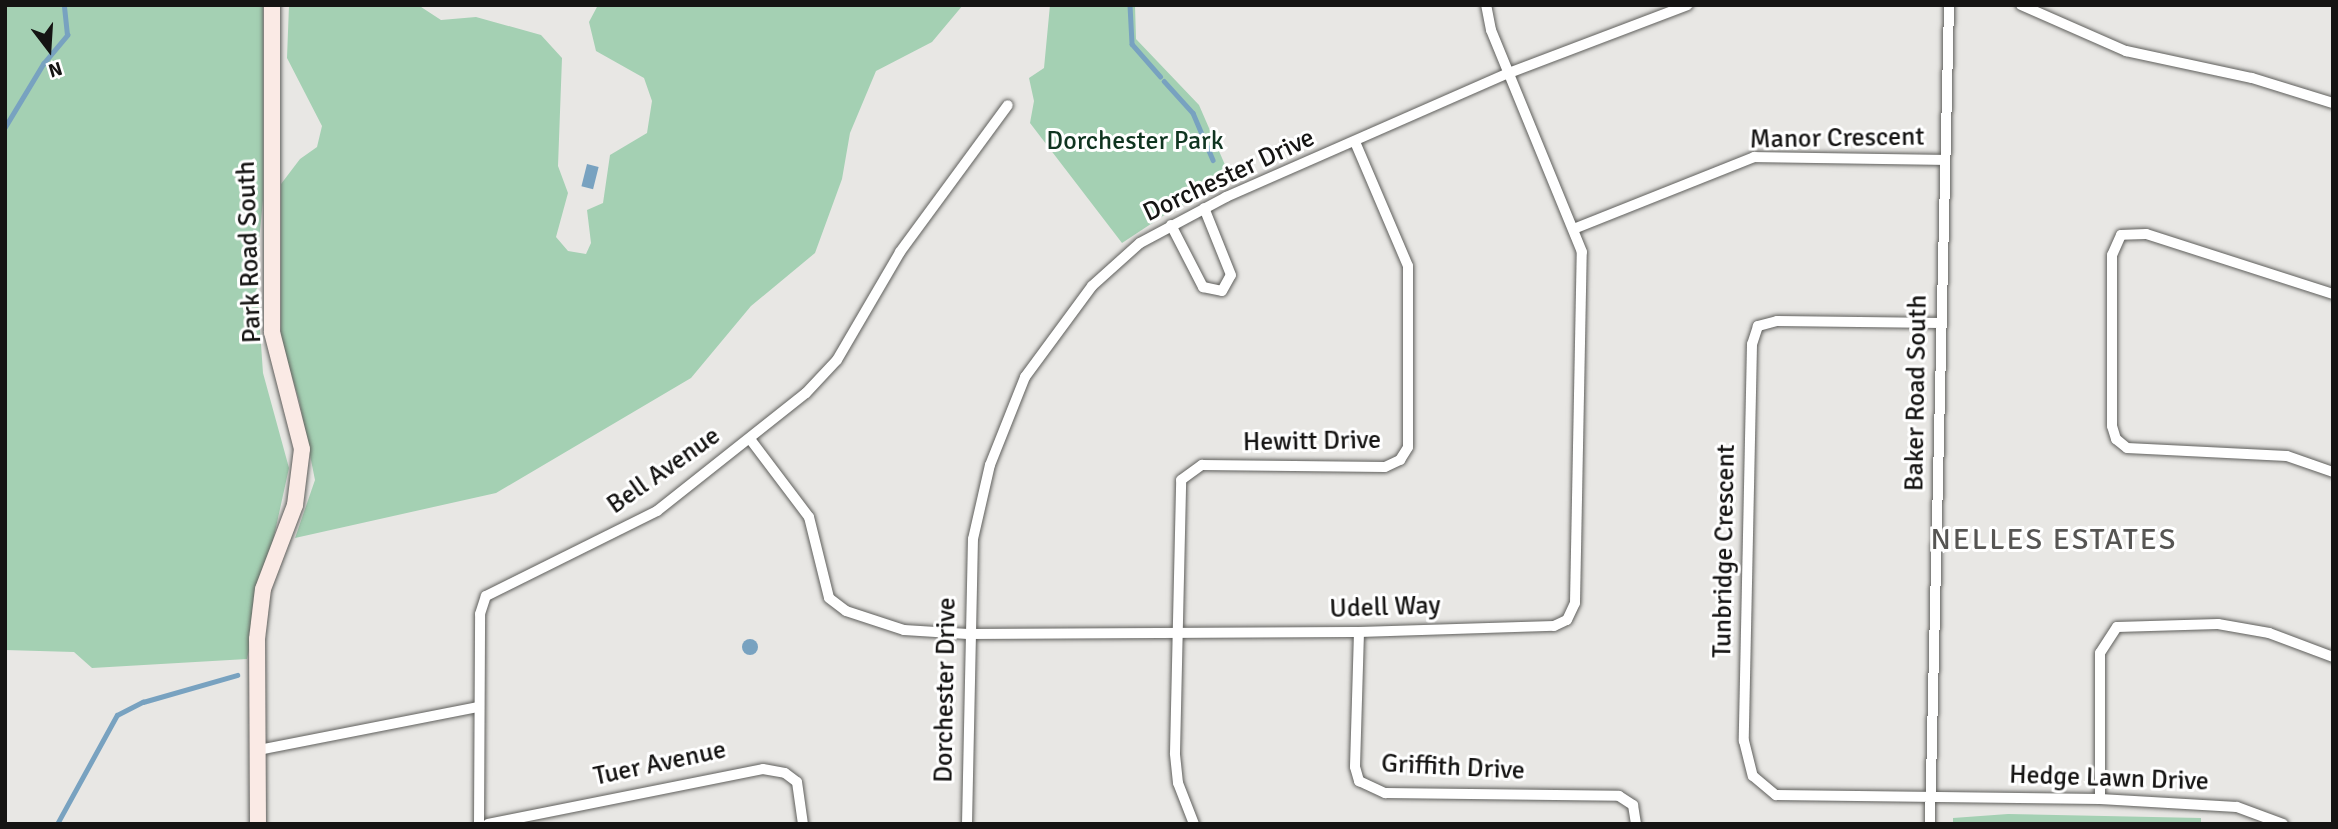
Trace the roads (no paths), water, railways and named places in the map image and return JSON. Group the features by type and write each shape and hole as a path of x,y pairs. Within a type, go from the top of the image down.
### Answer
{"main road":[{"name":"Park Road South","path":"258,824 257,639 263,589 295,505 302,449 272,332 272,5"}],"street":[{"name":"Udell Way","path":"750,439 809,517 826,592 834,604 904,630 968,634 1359,632 1555,626 1567,620 1575,603 1584,285 1576,228 1508,73 1486,5"},
{"name":"Dorchester Drive","path":"967,824 968,634 973,539 989,465 1025,377 1065,317 1092,286 1140,243 1204,208 1356,144 1508,73 1688,5"},
{"name":"Baker Road South","path":"1930,824 1949,5"},
{"path":"2021,5 2126,51 2252,78 2333,103"},
{"name":"Bell Avenue","path":"480,707 480,614 486,596 637,523 750,439 806,393 837,360 900,252 1008,105"},
{"name":"Hewitt Drive","path":"1176,634 1178,489 1186,473 1202,465 1385,467 1399,460 1408,447 1408,266 1356,144"},
{"name":"Manor Crescent","path":"1576,228 1754,158 1944,160"},
{"path":"1171,225 1203,287 1222,291 1231,275 1204,208"},
{"path":"2333,293 2146,234 2121,235 2112,255 2112,426 2116,439 2127,448 2287,456 2333,472"},
{"name":"Tunbridge Crescent","path":"1931,798 1776,795 1752,776 1744,741 1751,385 1752,344 1758,326 1777,321 1941,323"},
{"path":"2100,799 2100,653 2117,627 2218,624 2269,633 2333,657"},
{"name":"Griffith Drive","path":"1359,632 1355,767 1359,781 1385,793 1619,796 1633,805 1636,824"},
{"path":"1176,634 1178,783 1194,824"},
{"path":"259,750 480,707 479,824"},
{"name":"Tuer Avenue","path":"488,824 763,769 785,773 797,782 803,824"},
{"name":"Hedge Lawn Drive","path":"1931,798 2100,799 2237,807 2283,824"}],"water":[{"path":"587,164 599,167 593,189 581,186"},
{"path":"750,639 756,641 756,653 750,655 744,653 742,647 744,641"}],"waterway":[{"path":"5,127 43,64 67,35 64,5"},
{"path":"1130,5 1132,44 1160,76"},
{"path":"1164,81 1193,113 1213,160"},
{"path":"57,824 117,715 143,702 237,675"}],"district":[{"name":"NELLES ESTATES","path":"2054,540"}],"park label":[{"name":"Dorchester Park","path":"1135,142"}]}
